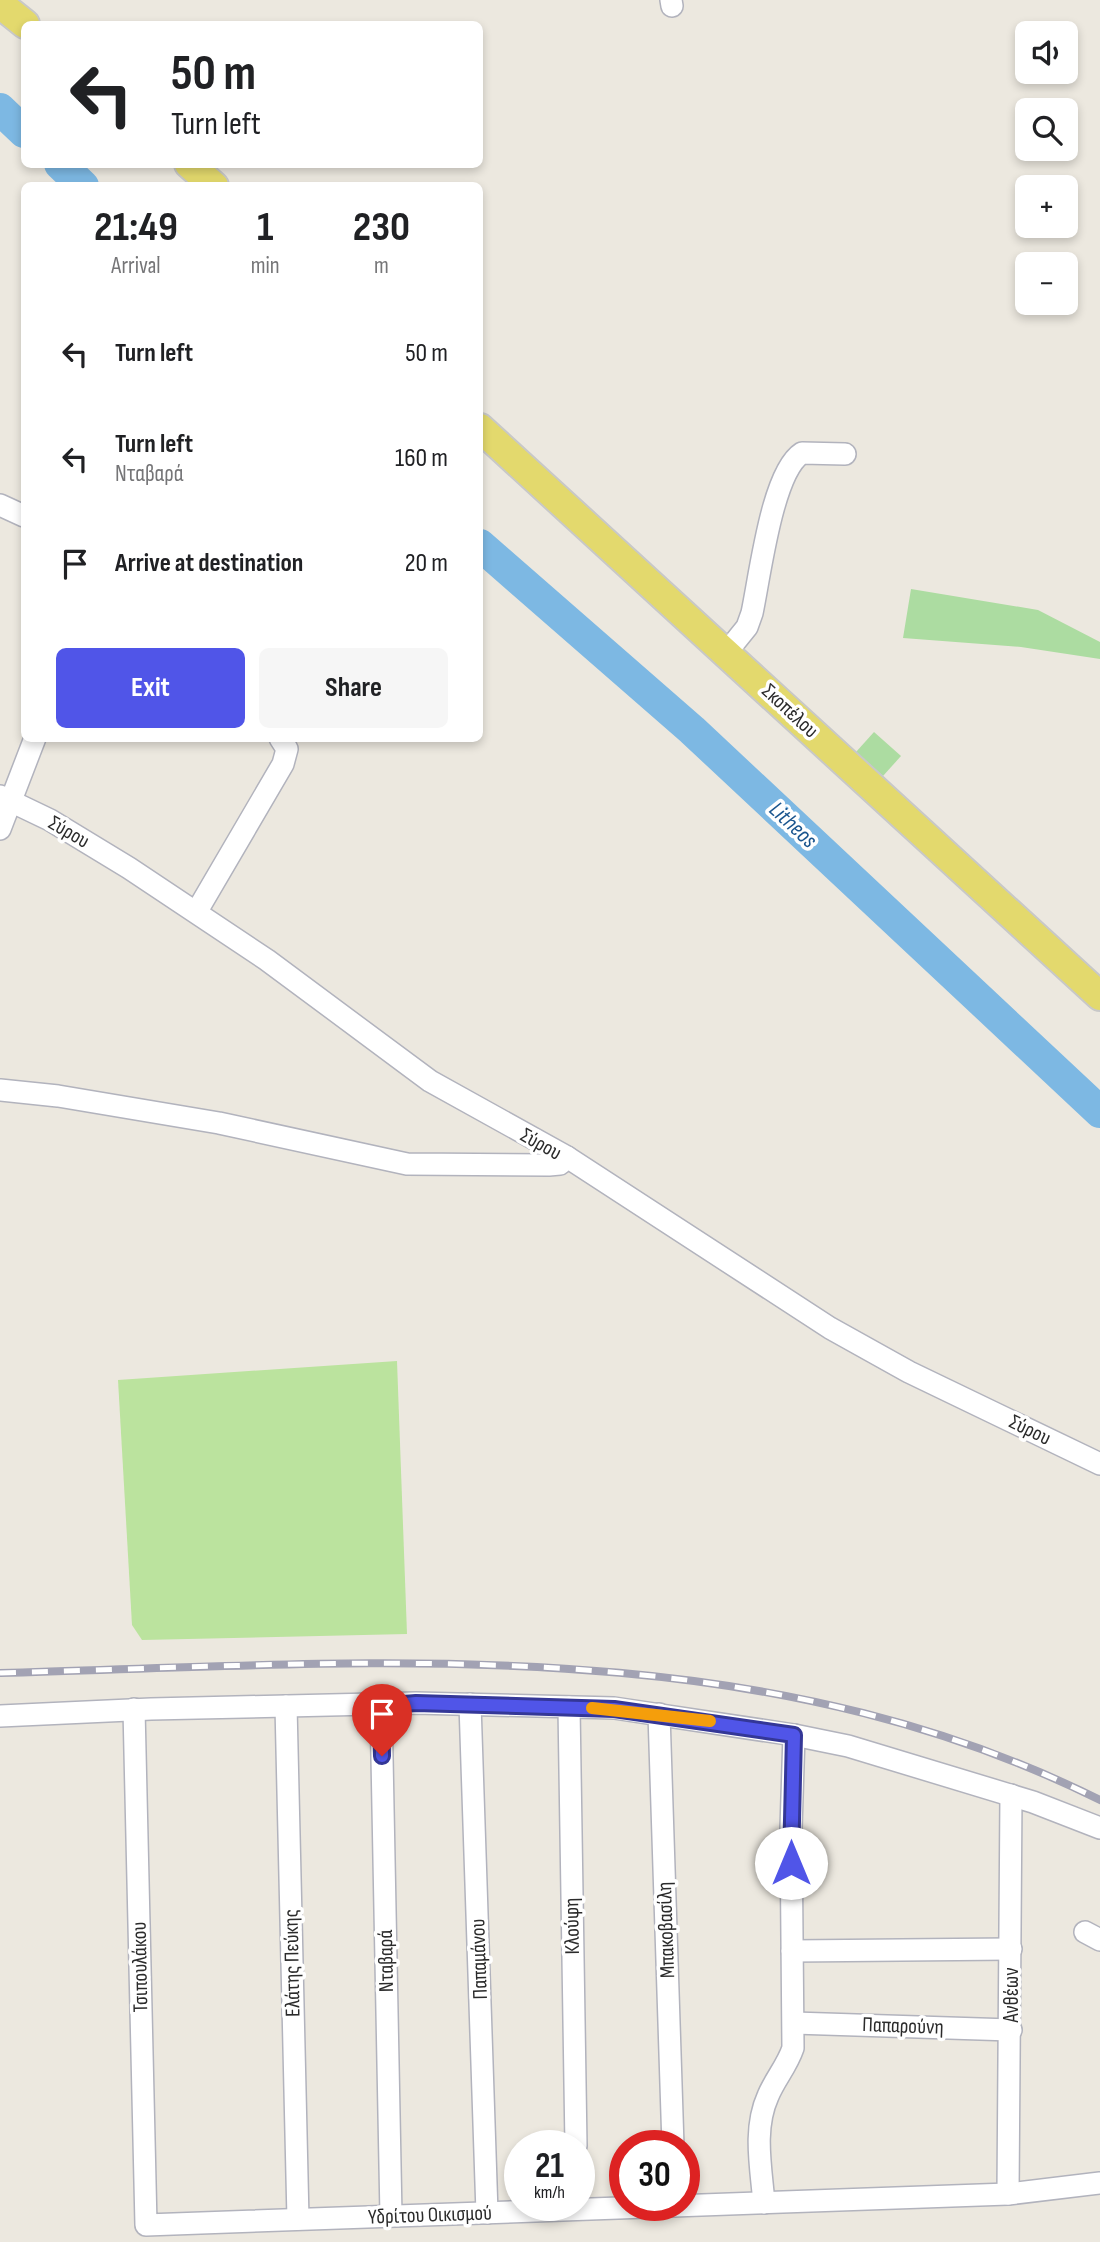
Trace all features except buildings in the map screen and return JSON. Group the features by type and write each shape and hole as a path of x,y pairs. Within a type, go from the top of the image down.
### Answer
{"main road":[{"path":"0,4 21,21"},
{"path":"194,168 209,182"},
{"name":"Σκοπέλου","path":"483,431 1100,996"}],"street":[{"path":"726,653 747,627 752,613 779,487 788,465 802,453 845,454"},
{"path":"0,505 21,515"},
{"path":"0,829 6,798 33,742"},
{"path":"197,911 284,764 287,749 283,742"},
{"name":"Σύρου","path":"6,798 80,838 197,911 430,1081 566,1157 861,1346 1100,1464"},
{"path":"0,1090 58,1096 191,1118 407,1164 549,1165 559,1164 566,1157"},
{"path":"0,1716 134,1709 470,1704 569,1707 659,1714 848,1746 1011,1795 1100,1828"},
{"name":"Παπαμάνου","path":"470,1704 487,2213"},
{"name":"Ελάτης Πεύκης","path":"286,1706 298,2219"},
{"name":"Νταβαρά","path":"381,1706 391,2216"},
{"name":"Κλούφη","path":"569,1707 576,2130"},
{"name":"Τσιπουλάκου","path":"134,1709 146,2225"},
{"name":"Μπακοβασίλη","path":"659,1714 672,2130"},
{"path":"764,2203 758,2130 769,2093 787,2067 793,2048 794,1735"},
{"name":"Ανθέων","path":"1008,2194 1011,1795"},
{"path":"792,1951 1011,1949"},
{"name":"Παπαρούνη","path":"794,2022 1011,2030"},
{"name":"Υδρίτου Οικισμού","path":"700,2204 1008,2194 1100,2183"},
{"name":"Υδρίτου Οικισμού","path":"146,2225 504,2212"}],"green space":[{"path":"911,589 1038,610 1100,642 1100,659 1021,647 903,638"},
{"path":"874,732 901,756 883,776 856,752"},
{"path":"397,1361 407,1634 142,1640 132,1625 118,1380"}],"waterway":[{"name":"Litheos","path":"0,109 21,129"},
{"name":"Litheos","path":"64,168 79,182"},
{"name":"Litheos","path":"483,548 692,730 1100,1112"}],"railway":[{"path":"0,1673 280,1664 421,1663 560,1668 698,1682 835,1706 969,1745 1100,1800"}],"slow traffic":[{"path":"592,1708 710,1721"}],"route":[{"path":"382,1756 381,1706 416,1703 614,1709 794,1735 791,1863"}]}
